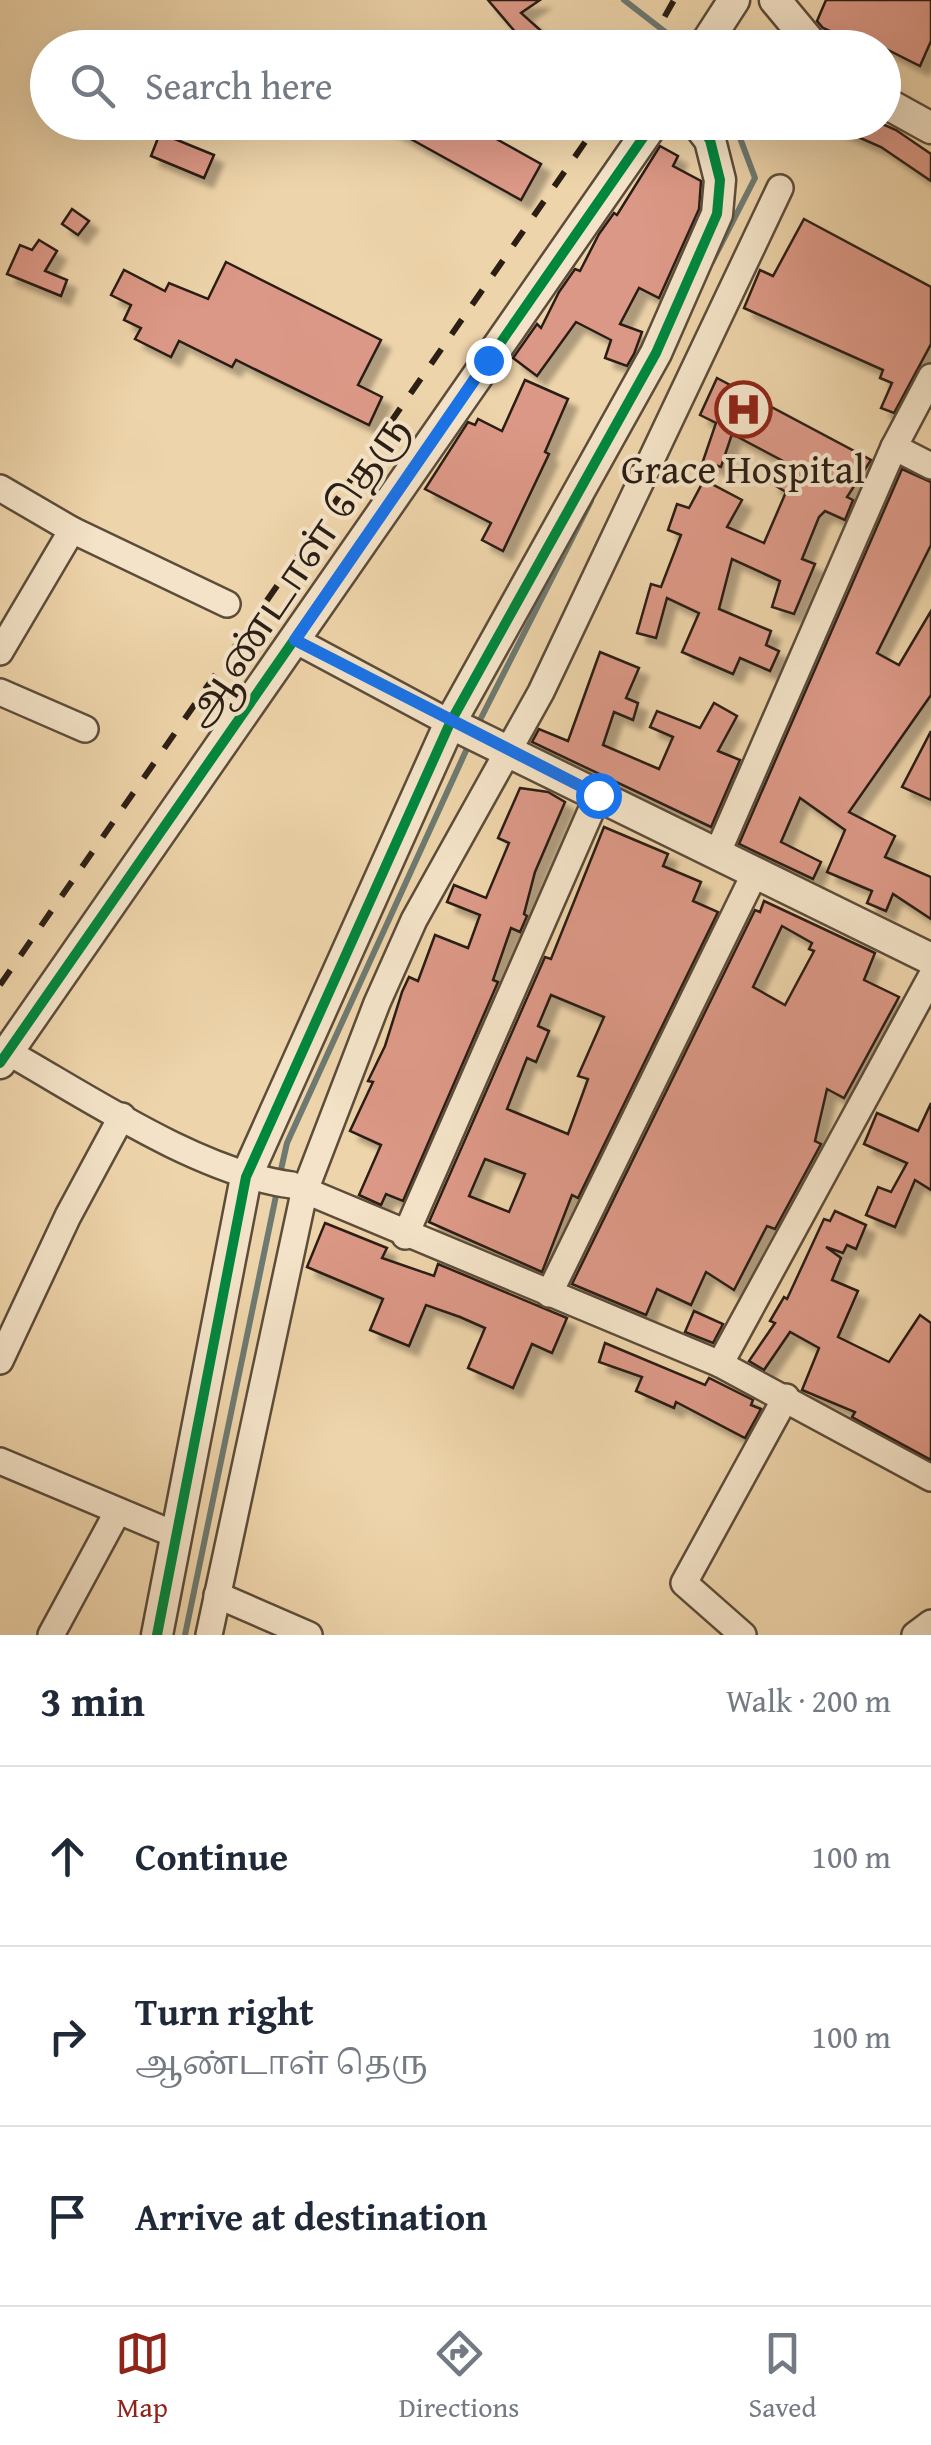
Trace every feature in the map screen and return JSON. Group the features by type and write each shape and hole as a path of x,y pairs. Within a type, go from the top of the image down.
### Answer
{"street":[{"path":"714,30 734,0"},
{"path":"775,0 800,30"},
{"path":"901,111 931,128"},
{"name":"ஆண்டாள் தெரு","path":"4,1058 642,140"},
{"path":"157,1635 254,1179 477,736 656,353 716,214 720,180 710,140"},
{"path":"209,1635 298,1189 414,920 477,736 542,692 780,188"},
{"path":"716,854 894,446 931,378"},
{"path":"894,446 931,466"},
{"path":"0,488 72,530 227,604"},
{"path":"0,652 72,530"},
{"path":"295,640 477,736 931,959"},
{"path":"0,692 86,729"},
{"path":"405,1236 598,795"},
{"path":"548,1294 754,872"},
{"path":"720,1364 931,977"},
{"path":"4,1058 254,1179 298,1189 720,1364 931,1478"},
{"path":"0,1361 122,1116"},
{"path":"743,1635 684,1584 786,1397"},
{"path":"0,1461 176,1535"},
{"path":"51,1635 118,1511"},
{"path":"218,1595 309,1635"},
{"path":"915,1635 931,1623"}],"building":[{"path":"488,0 540,0 521,13 540,30 514,30"},
{"path":"826,0 931,0 931,41 920,66 901,56 901,30 827,30 817,21"},
{"path":"901,133 931,154 931,181 865,140 901,140"},
{"path":"157,140 177,140 214,155 204,178 151,156"},
{"path":"413,140 498,140 541,164 521,200"},
{"path":"660,146 678,156 673,166 701,181 699,209 659,298 639,288 620,324 642,332 634,354 627,366 605,358 611,340 576,322 537,376 513,358 537,324 541,328 559,292 575,269 580,271 599,234 614,213 617,215"},
{"path":"72,209 89,221 78,235 62,224"},
{"path":"804,219 931,287 931,344 894,413 881,408 892,383 880,378 883,370 744,308 760,270 773,276"},
{"path":"39,240 57,251 45,271 67,280 61,296 7,274 20,245 32,250"},
{"path":"226,262 381,340 358,385 382,397 369,425 236,360 232,367 179,341 171,357 135,339 141,328 124,320 131,305 111,295 124,270 165,291 169,283 208,299"},
{"path":"717,378 871,460 847,497 853,500 845,520 825,511 819,517 802,559 815,564 794,614 772,607 780,581 732,559 719,609 771,631 766,645 779,651 770,671 740,658 733,674 682,652 699,613 667,598 656,638 637,633 651,584 661,587 681,535 668,530 677,504 689,508 704,480 742,500 727,527 764,543 786,492 771,483 783,461 732,434 721,467 703,461 716,423 700,415"},
{"path":"525,380 568,399 545,452 549,454 503,551 482,540 491,523 425,489 468,422 475,425 478,419 502,431"},
{"path":"902,469 931,482 931,545 877,653 899,665 931,611 931,695 849,812 895,836 885,857 931,877 931,919 893,894 886,911 867,903 872,891 827,872 845,830 800,798 781,842 821,862 813,879 739,844"},
{"path":"600,652 639,668 626,698 638,703 633,720 614,712 603,745 659,769 673,737 650,727 657,711 700,728 714,703 737,716 718,751 740,760 711,827 532,742 539,729 568,741"},
{"path":"931,731 931,800 902,787"},
{"path":"520,788 548,792 565,802 535,872 524,914 527,916 520,932 511,928 493,980 498,982 403,1201 386,1194 381,1205 359,1195 381,1145 350,1131 373,1082 368,1081 385,1046 402,992 409,977 418,981 435,935 468,948 480,915 447,902 454,885 486,898 509,843 498,838"},
{"path":"604,827 668,854 663,866 701,882 693,901 718,912 578,1198 572,1195 542,1272 429,1222 545,957 551,959","holes":["551,995 604,1017 578,1076 588,1079 568,1134 507,1109 527,1058 536,1062 549,1031 538,1026","485,1159 525,1174 509,1212 469,1196"]},
{"path":"764,901 875,953 864,980 899,997 844,1098 827,1089 815,1141 821,1144 775,1229 767,1226 734,1290 706,1272 691,1305 657,1289 646,1315 572,1284 755,910 760,912","holes":["782,926 812,943 809,949 814,951 785,1005 753,987"]},
{"path":"931,1103 931,1190 915,1180 895,1227 866,1215 878,1187 891,1192 907,1163 864,1144 877,1113 918,1131"},
{"path":"835,1211 866,1225 856,1249 847,1245 843,1253 826,1247 841,1258 832,1280 858,1291 838,1337 889,1362 920,1315 931,1323 931,1460 852,1417 855,1412 802,1390 819,1348 790,1332 764,1370 749,1361 775,1323 770,1321 784,1297 787,1299 824,1219 830,1221"},
{"path":"325,1223 387,1248 382,1258 434,1276 438,1264 567,1318 552,1353 532,1344 513,1388 468,1368 485,1328 460,1317 426,1305 409,1346 370,1330 383,1299 307,1267"},
{"path":"694,1311 723,1324 713,1343 685,1332"},
{"path":"605,1343 705,1385 709,1378 753,1400 751,1405 761,1409 745,1438 676,1402 674,1408 636,1391 642,1377 599,1362"}],"waterway":[{"path":"624,0 663,30"},
{"path":"712,262 755,178 741,140"},
{"path":"477,726 591,501"},
{"path":"280,1174 287,1143 470,742"},
{"path":"185,1635 278,1186"}],"railway":[{"path":"657,30 674,0"},
{"path":"0,985 587,140"}],"cycle path":[{"path":"0,1063 641,140"},
{"path":"157,1635 246,1177 450,723 656,353 717,214 720,180 710,140"}],"place":[{"name":"Grace Hospital","path":"743,409"}],"route":[{"path":"488,360 295,640 598,795"}]}
